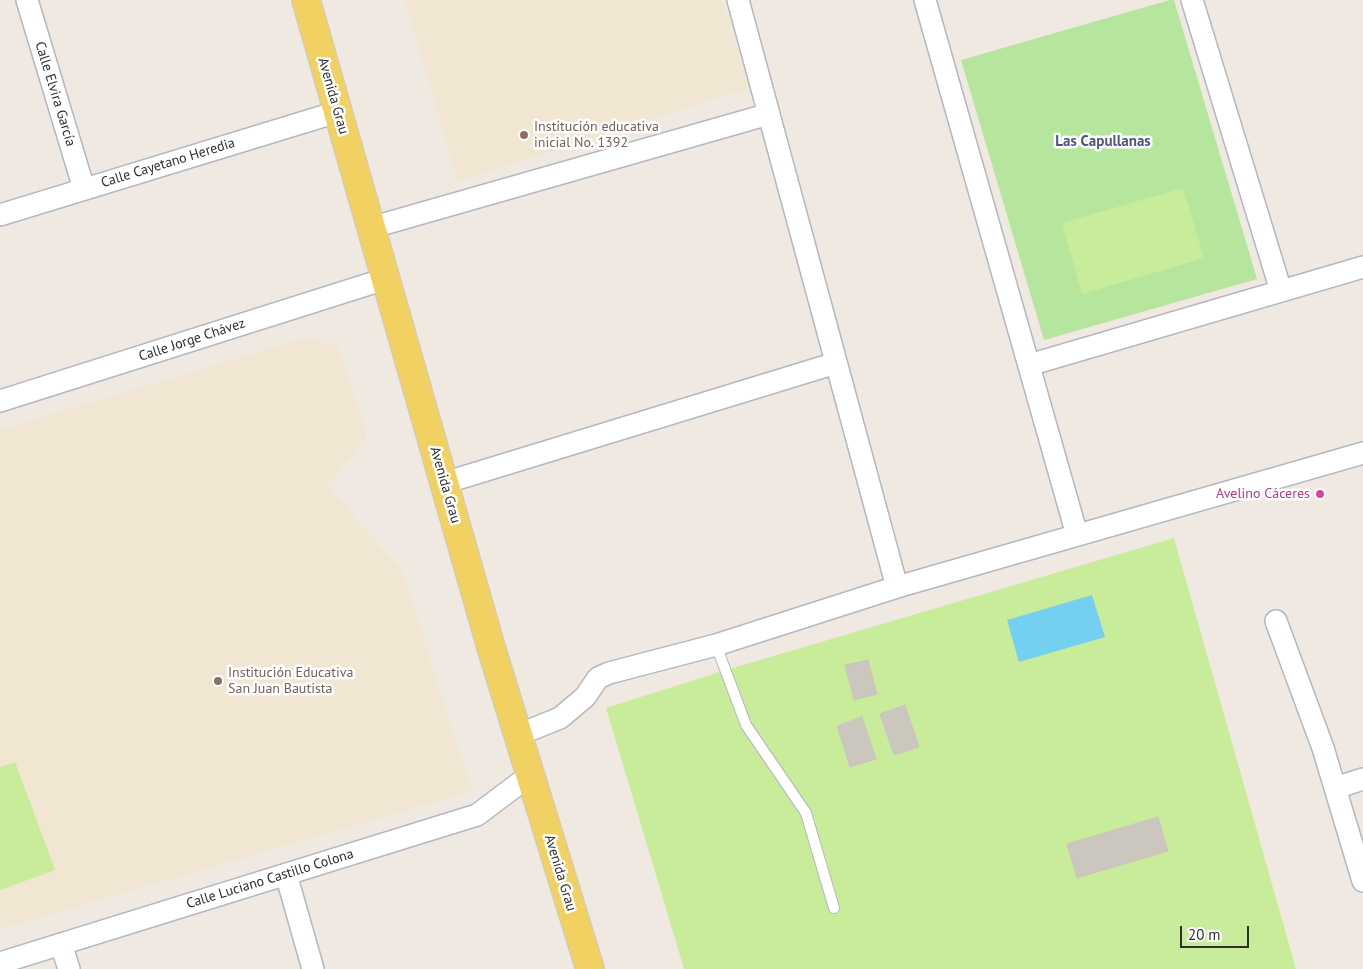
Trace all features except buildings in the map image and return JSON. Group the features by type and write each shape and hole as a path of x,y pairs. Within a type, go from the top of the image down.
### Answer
{"main road":[{"name":"Avenida Grau","path":"306,0 444,483 530,775 590,969"}],"street":[{"name":"Calle Elvira García","path":"27,0 84,189"},
{"path":"738,0 897,587"},
{"path":"925,0 1077,535"},
{"path":"1192,0 1281,291"},
{"name":"Calle Cayetano Heredia","path":"0,215 337,112"},
{"path":"370,228 769,114"},
{"path":"1029,365 1363,267"},
{"name":"Calle Jorge Chávez","path":"0,401 385,278"},
{"path":"444,483 836,363"},
{"path":"518,735 560,718 585,697 598,678 609,673 716,645 897,587 1363,452"},
{"path":"1276,621 1323,748 1363,881"},
{"name":"Calle Luciano Castillo Colona","path":"0,963 477,815 530,775"},
{"path":"1335,788 1363,779"},
{"path":"286,874 313,969"},
{"path":"61,944 69,969"}],"lane":[{"path":"716,645 746,725 806,813 834,908"}],"shaded area":[{"name":"Institución educativa inicial No. 1392","path":"405,0 722,0 749,88 458,181"},
{"name":"Institución Educativa San Juan Bautista","path":"306,338 338,347 367,437 327,486 402,571 472,791 0,929 0,430"}],"green space":[{"path":"1174,0 1257,279 1044,340 961,60"},
{"path":"1183,188 1204,258 1082,294 1062,223"},
{"path":"1174,538 1296,969 684,969 606,708 726,670"},
{"path":"15,762 55,870 0,890 0,767"}],"water":[{"path":"1092,595 1105,637 1019,662 1007,620"}],"place":[{"name":"Institución educativa inicial No. 1392","path":"524,135"},
{"name":"Avelino Cáceres","path":"1320,494"},
{"name":"Institución Educativa San Juan Bautista","path":"218,681"}],"district":[{"name":"Las Capullanas","path":"1103,142"}]}
